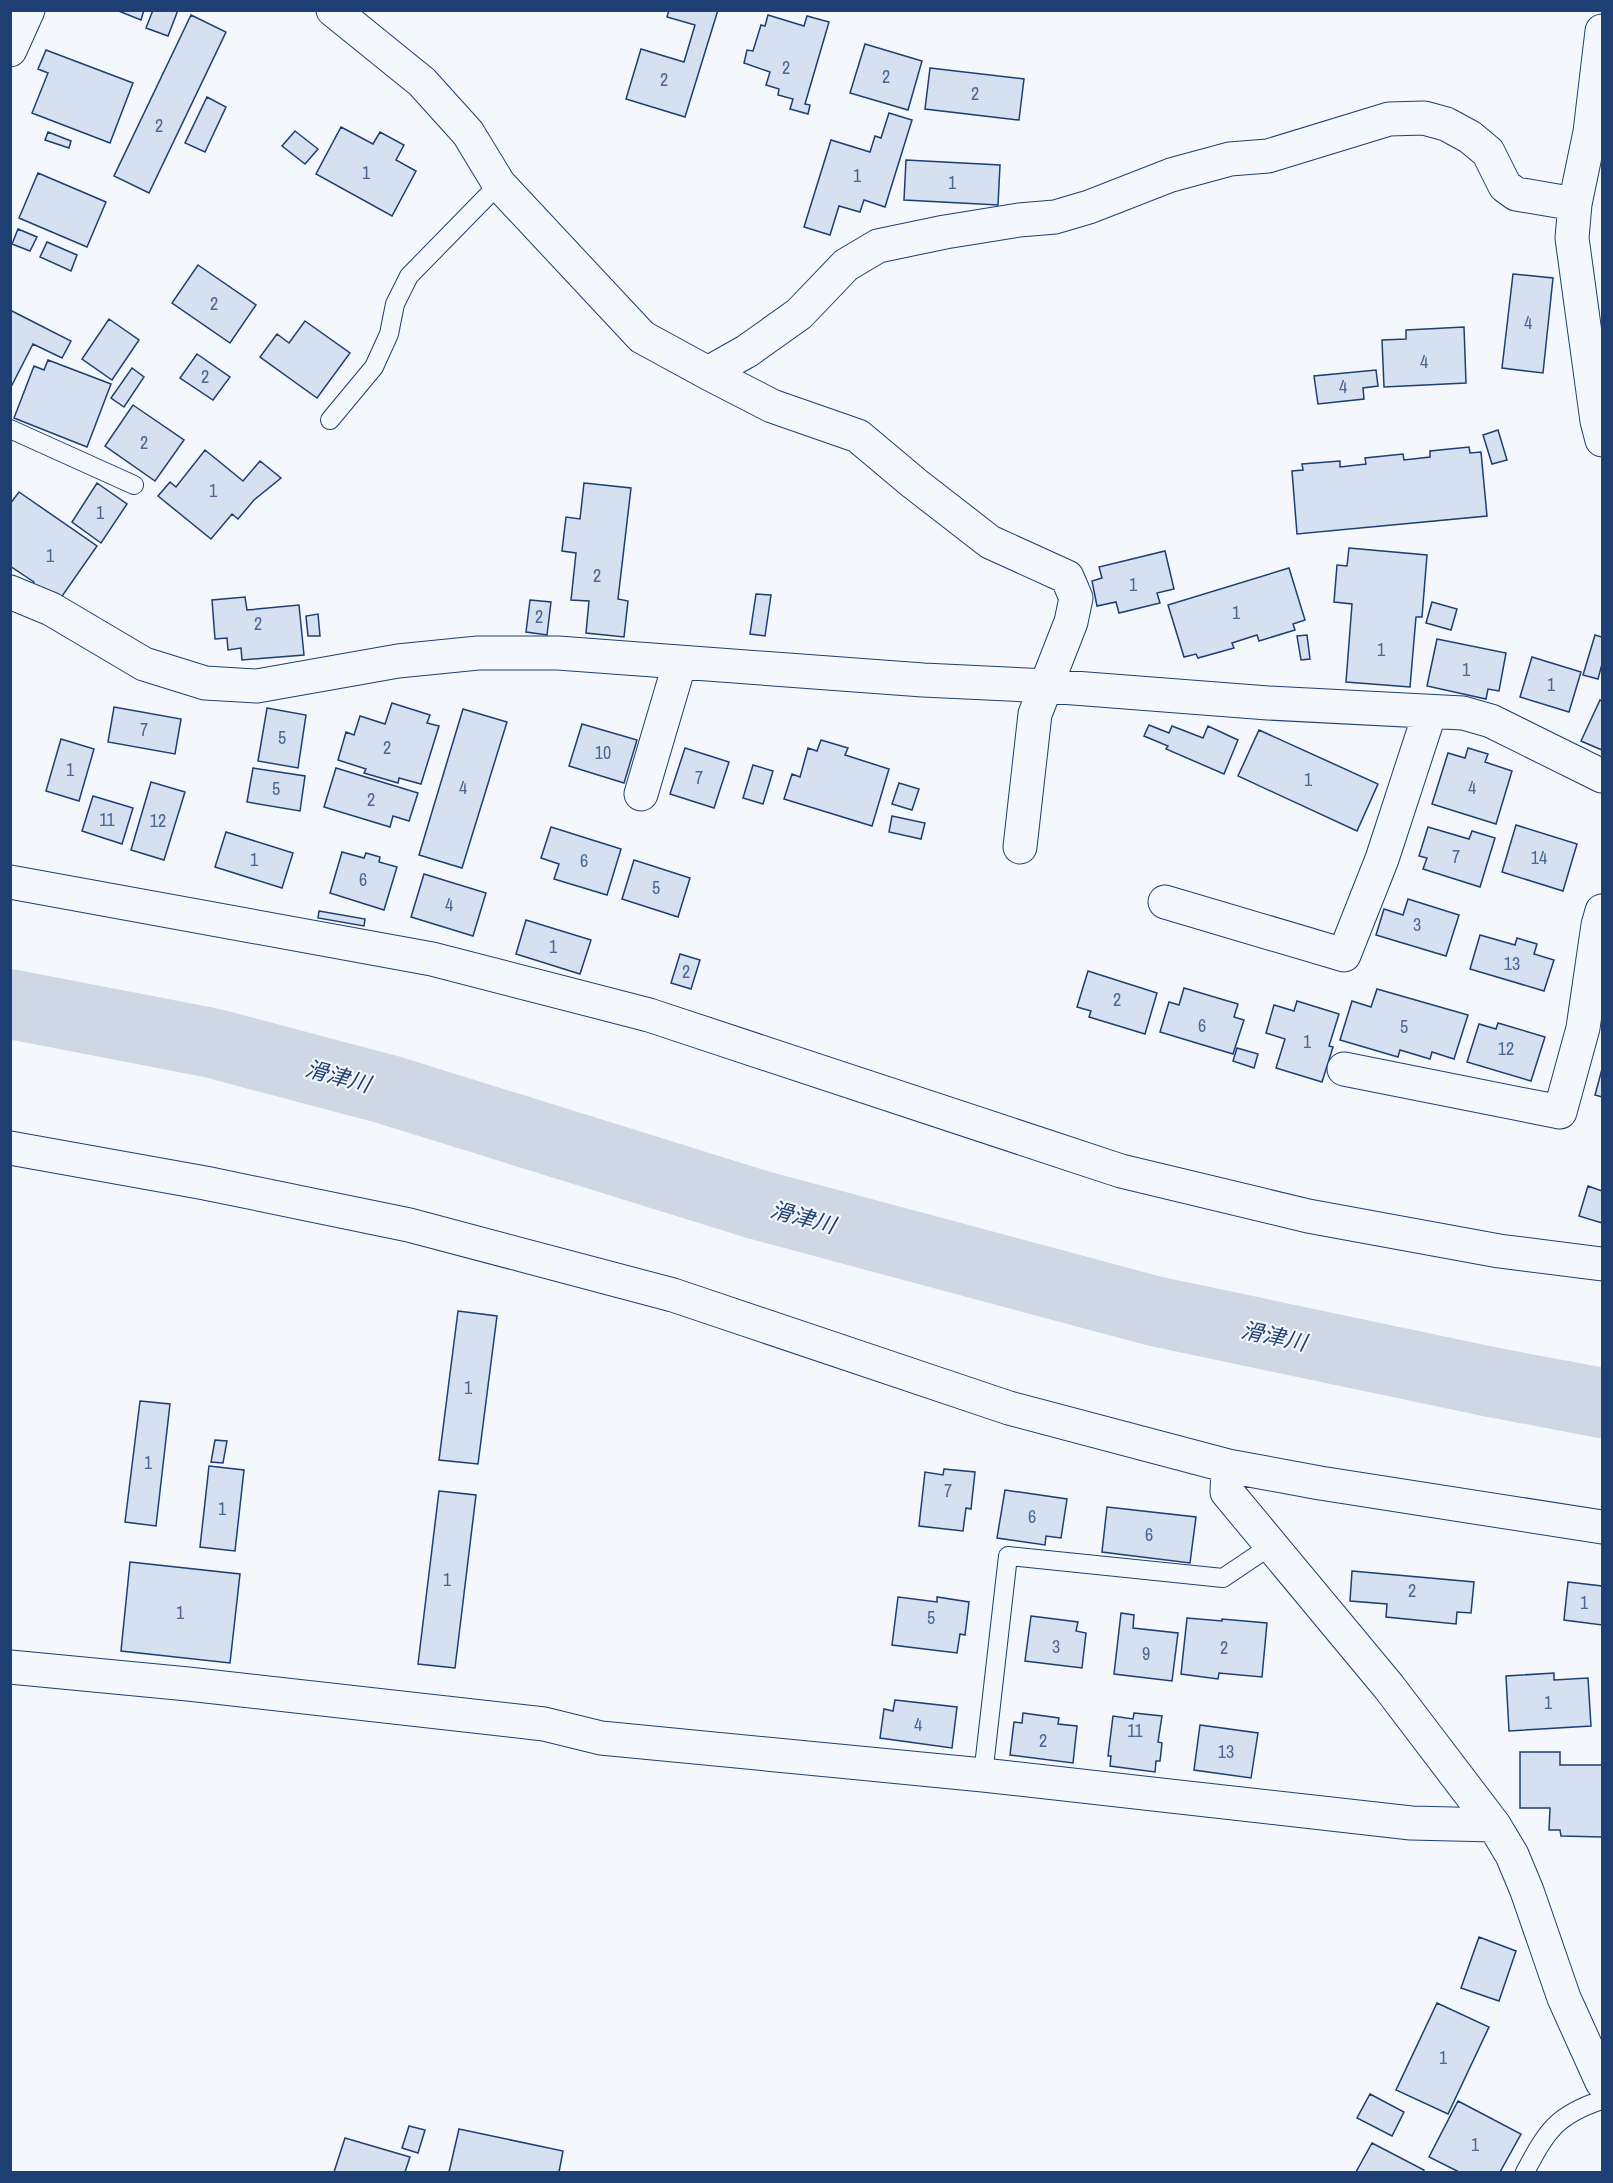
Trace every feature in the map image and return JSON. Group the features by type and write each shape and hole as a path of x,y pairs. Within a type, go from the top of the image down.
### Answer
{"street":[{"path":"10,50 28,10"},
{"path":"333,10 422,82 468,133 499,184 642,337 772,406 858,435 914,483 990,542 1067,577 1076,598 1071,622 1048,686 1035,714 1020,847"},
{"path":"1602,31 1590,132 1575,204 1572,238 1597,421 1602,440"},
{"path":"708,373 747,351 799,314 846,265 878,246 1008,221 1055,218 1171,175 1230,159 1268,156 1389,119 1424,118 1446,124 1470,137 1488,152 1505,186 1516,194 1575,204"},
{"path":"10,592 51,609 144,664 205,682 257,686 398,661 478,653 558,653 1268,703 1463,713 1491,721 1554,750 1602,776"},
{"path":"641,794 680,662"},
{"path":"1165,902 1344,955 1382,859 1430,712"},
{"path":"10,882 432,959 649,1015 1121,1171 1308,1216 1499,1251 1602,1264"},
{"path":"1344,1069 1560,1112 1583,1028 1602,911"},
{"path":"10,1148 205,1183 409,1225 673,1295 1009,1407 1228,1466 1332,1485 1602,1527"},
{"path":"1228,1466 1227,1492 1458,1774 1512,1854 1564,1998 1602,2082"},
{"path":"10,1667 188,1684 544,1724 601,1738 983,1774 1411,1823 1494,1825"}],"lane":[{"path":"330,420 374,367 389,334 395,304 410,276 499,184"},
{"path":"10,429 134,485"},
{"path":"983,1774 1008,1556 1223,1578 1272,1545"},
{"path":"1525,2172 1542,2141 1555,2124 1568,2114 1602,2100"}],"building":[{"path":"116,10 144,10 141,20"},
{"path":"153,10 178,10 168,36 146,28"},
{"path":"669,10 718,10 685,117 626,99 641,49 684,62 695,25 667,17"},
{"path":"191,15 226,32 149,193 114,176"},
{"path":"768,15 804,26 807,16 829,22 805,104 810,105 808,114 790,109 793,99 778,95 779,89 766,85 770,72 744,63 747,50 753,51 761,25 765,26"},
{"path":"865,44 922,61 908,110 850,93"},
{"path":"46,50 133,83 110,143 32,113 48,73 38,69"},
{"path":"930,68 1024,79 1019,120 925,109"},
{"path":"207,97 226,107 205,152 185,143"},
{"path":"889,113 912,120 885,207 864,200 860,212 839,206 830,235 804,227 831,140 870,152 875,136 881,138"},
{"path":"341,127 373,144 380,132 404,145 396,160 416,171 392,216 316,174"},
{"path":"295,131 318,149 305,164 282,146"},
{"path":"48,132 71,141 69,148 45,140"},
{"path":"906,160 1000,165 998,205 904,200"},
{"path":"38,173 106,202 87,247 19,218"},
{"path":"18,229 37,237 30,251 12,244"},
{"path":"47,242 77,255 71,271 40,257"},
{"path":"198,265 256,305 230,343 172,303"},
{"path":"1513,274 1553,278 1543,373 1502,368"},
{"path":"10,310 71,341 62,358 33,344 10,389"},
{"path":"109,319 139,340 112,380 82,359"},
{"path":"305,321 350,353 317,398 260,357 277,334 289,343"},
{"path":"1464,327 1466,383 1384,387 1382,340 1406,339 1406,330"},
{"path":"197,354 230,377 213,400 180,378"},
{"path":"48,360 111,384 87,447 14,418 34,366 44,370"},
{"path":"132,368 144,377 124,407 111,398"},
{"path":"1376,370 1378,386 1363,388 1364,399 1318,404 1314,376"},
{"path":"133,405 184,440 155,481 105,446"},
{"path":"1498,430 1507,460 1492,464 1483,435"},
{"path":"1469,447 1470,453 1481,452 1487,516 1297,534 1292,471 1303,470 1302,464 1340,461 1340,467 1366,464 1365,458 1403,454 1404,460 1430,457 1430,451"},
{"path":"205,450 243,481 260,461 281,478 254,500 238,519 232,514 211,539 158,496 170,482 176,487"},
{"path":"97,483 127,504 101,543 72,522"},
{"path":"584,483 631,488 618,599 628,601 624,637 586,633 589,601 571,600 576,553 562,551 566,517 580,519"},
{"path":"19,492 97,546 58,602 10,566 10,504"},
{"path":"1349,548 1427,555 1422,617 1416,617 1410,687 1346,682 1352,604 1334,602 1337,565 1347,566"},
{"path":"1165,551 1174,589 1157,593 1160,603 1119,613 1116,602 1097,606 1092,581 1102,578 1099,567"},
{"path":"1289,568 1305,620 1293,624 1295,630 1259,641 1257,635 1232,643 1234,648 1198,658 1196,654 1184,657 1168,605"},
{"path":"756,594 771,595 765,636 750,634"},
{"path":"245,597 247,610 299,605 304,655 242,660 241,648 228,650 227,638 215,639 212,600"},
{"path":"530,600 551,602 547,635 526,632"},
{"path":"1432,602 1457,609 1451,630 1426,623"},
{"path":"318,614 320,636 308,636 306,616"},
{"path":"1307,635 1310,659 1301,660 1297,636"},
{"path":"1595,635 1602,637 1602,664 1598,679 1583,675"},
{"path":"1437,639 1506,653 1499,691 1488,689 1486,699 1427,686"},
{"path":"1532,657 1581,672 1569,712 1520,697"},
{"path":"1600,700 1602,701 1602,750 1581,741"},
{"path":"392,703 430,715 427,723 439,726 421,784 399,778 398,783 364,773 366,769 338,760 346,732 354,735 360,716 385,724"},
{"path":"114,707 181,719 175,754 108,742"},
{"path":"267,708 306,715 298,768 258,761"},
{"path":"463,709 507,722 462,868 419,855"},
{"path":"582,724 637,740 624,783 569,766"},
{"path":"1149,725 1169,733 1172,726 1203,738 1208,726 1238,740 1224,774 1166,749 1168,746 1144,736"},
{"path":"1259,730 1378,784 1357,831 1238,776"},
{"path":"61,739 94,749 79,801 46,791"},
{"path":"821,740 848,748 845,755 889,769 872,826 784,799 792,774 800,777 808,748 817,751"},
{"path":"685,748 729,762 714,808 670,794"},
{"path":"1468,748 1488,754 1485,762 1512,771 1496,824 1432,804 1448,753 1465,758"},
{"path":"753,765 773,771 763,804 743,798"},
{"path":"253,768 305,776 300,811 247,802"},
{"path":"336,768 418,793 409,821 393,816 390,827 324,807"},
{"path":"151,782 185,792 164,860 131,850"},
{"path":"899,783 919,789 912,810 892,804"},
{"path":"93,796 133,808 122,844 82,831"},
{"path":"892,816 925,823 921,839 889,832"},
{"path":"1516,825 1577,844 1563,891 1502,872"},
{"path":"551,827 621,849 607,895 554,879 559,864 541,858"},
{"path":"1428,827 1469,839 1472,831 1495,838 1480,887 1423,869 1427,858 1419,856"},
{"path":"226,832 293,853 282,888 215,867"},
{"path":"342,852 364,858 366,853 380,857 379,862 397,867 384,910 330,893"},
{"path":"634,860 690,878 678,917 622,899"},
{"path":"424,874 486,893 473,936 411,917"},
{"path":"1408,899 1459,915 1446,956 1376,935 1384,909 1403,915"},
{"path":"319,911 365,919 364,926 318,918"},
{"path":"526,920 591,940 580,974 516,954"},
{"path":"1480,935 1515,945 1517,938 1537,944 1534,954 1554,960 1544,991 1470,969"},
{"path":"680,954 700,960 691,989 671,983"},
{"path":"1088,971 1157,993 1145,1034 1089,1017 1091,1011 1077,1007"},
{"path":"1184,988 1238,1004 1234,1017 1244,1020 1233,1054 1160,1032 1169,1002 1179,1005"},
{"path":"1377,989 1468,1015 1454,1059 1432,1052 1430,1059 1400,1050 1398,1057 1340,1040 1352,1001 1371,1007"},
{"path":"1297,1001 1339,1014 1329,1046 1333,1047 1322,1082 1276,1068 1285,1039 1266,1033 1274,1005 1294,1011"},
{"path":"1498,1023 1545,1037 1531,1081 1467,1062 1479,1024 1496,1029"},
{"path":"1237,1048 1258,1054 1254,1068 1233,1061"},
{"path":"1602,1069 1602,1097 1595,1095"},
{"path":"1588,1186 1602,1191 1602,1223 1579,1216"},
{"path":"458,1311 497,1316 478,1464 439,1460"},
{"path":"140,1401 170,1404 156,1526 125,1522"},
{"path":"215,1440 227,1441 223,1463 211,1462"},
{"path":"209,1466 244,1470 235,1551 200,1547"},
{"path":"944,1469 975,1472 971,1509 966,1508 963,1531 919,1526 925,1472 943,1475"},
{"path":"1005,1490 1067,1499 1061,1538 1046,1536 1045,1545 997,1538"},
{"path":"439,1491 476,1495 455,1668 418,1664"},
{"path":"1107,1507 1196,1517 1190,1563 1102,1552"},
{"path":"130,1562 240,1574 230,1663 121,1651"},
{"path":"1352,1571 1474,1582 1471,1613 1457,1612 1456,1624 1386,1617 1387,1604 1350,1601"},
{"path":"1568,1582 1602,1586 1602,1625 1564,1620"},
{"path":"898,1597 937,1602 937,1597 969,1602 965,1635 960,1634 957,1653 892,1645"},
{"path":"1121,1613 1134,1615 1133,1628 1178,1633 1172,1681 1114,1674"},
{"path":"1031,1616 1078,1622 1076,1631 1086,1633 1082,1668 1025,1661"},
{"path":"1187,1618 1267,1623 1262,1677 1219,1673 1218,1679 1181,1674"},
{"path":"1554,1673 1554,1680 1588,1678 1591,1726 1509,1731 1506,1676"},
{"path":"895,1700 957,1707 952,1748 880,1738 884,1709 893,1711"},
{"path":"1023,1713 1059,1718 1058,1724 1077,1726 1073,1763 1010,1755 1014,1722 1022,1723"},
{"path":"1134,1713 1162,1716 1158,1742 1162,1743 1160,1761 1156,1761 1155,1772 1110,1766 1111,1756 1108,1756 1113,1716 1133,1719"},
{"path":"1200,1725 1258,1733 1251,1778 1194,1770"},
{"path":"1520,1752 1560,1752 1560,1765 1602,1765 1602,1837 1561,1836 1560,1830 1549,1830 1550,1808 1520,1808"},
{"path":"1479,1937 1516,1951 1499,2001 1461,1988"},
{"path":"1437,2003 1489,2027 1448,2114 1396,2090"},
{"path":"1370,2094 1404,2112 1392,2136 1357,2118"},
{"path":"1458,2101 1521,2134 1500,2172 1459,2172 1429,2157"},
{"path":"409,2126 425,2130 418,2153 402,2148"},
{"path":"459,2129 563,2151 559,2172 449,2172"},
{"path":"345,2138 410,2157 405,2172 334,2172"},
{"path":"1372,2143 1424,2170 1423,2172 1356,2172"}],"waterway":[{"name":"滑津川","path":"10,1004 212,1043 389,1090 759,1205 1154,1311 1602,1403"}]}
